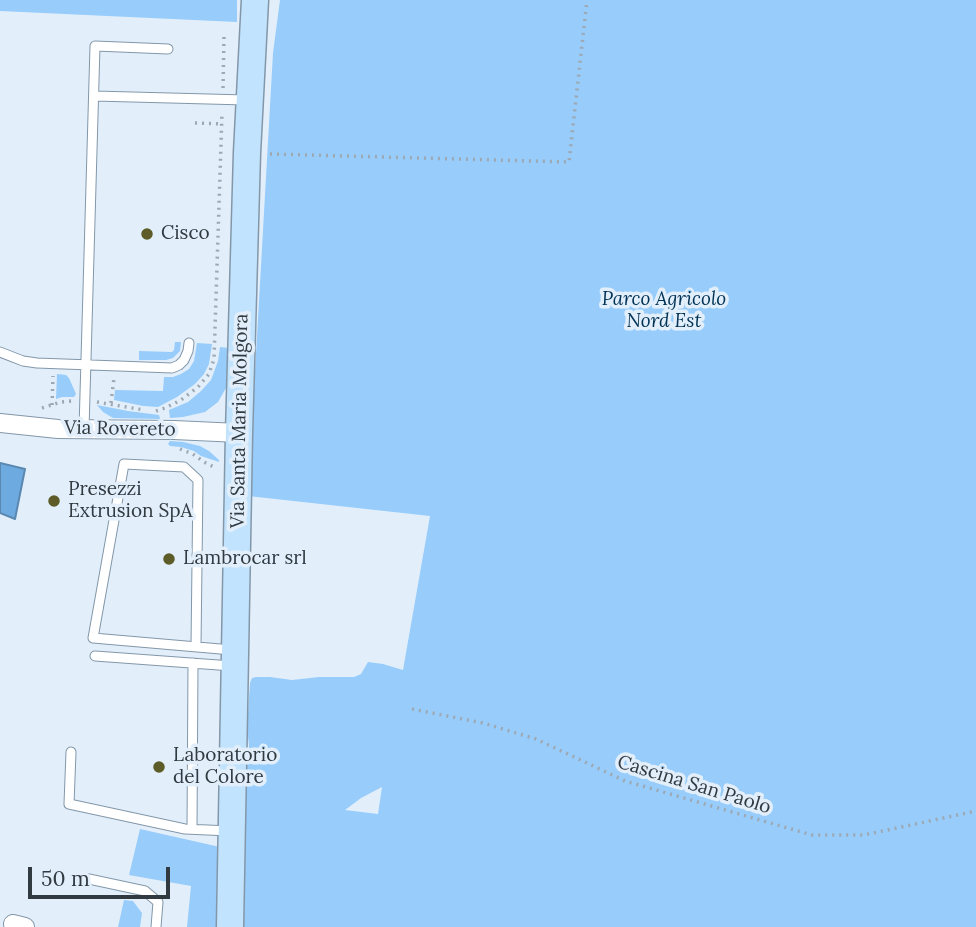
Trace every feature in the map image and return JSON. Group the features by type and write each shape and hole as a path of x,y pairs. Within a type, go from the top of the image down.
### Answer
{"street":[{"name":"Via Santa Maria Molgora","path":"230,927 239,433 249,100 256,0"},
{"name":"Via Rovereto","path":"0,423 58,429 239,433"}],"lane":[{"path":"84,429 95,46 168,49"},
{"path":"94,96 249,100"},
{"path":"0,352 23,361 54,364 172,368 184,360 189,343"},
{"path":"196,646 198,481 184,467 124,464 93,638 196,646 235,658"},
{"path":"94,656 192,663 235,658"},
{"path":"192,663 192,829"},
{"path":"71,752 69,804 192,829 231,831"},
{"path":"89,879 145,891 158,902 156,927"}],"path":[{"path":"247,153 569,162 587,0"},
{"path":"41,408 67,401 85,401 155,411 181,400 209,374 216,343 224,37"},
{"path":"195,123 222,124"},
{"path":"52,405 54,364"},
{"path":"111,403 116,366"},
{"name":"Cascina San Paolo","path":"412,709 483,723 536,739 625,781 812,835 864,835 976,811"}],"green space":[{"path":"0,0 237,0 237,22 0,11"},
{"name":"Parco Agricolo Nord Est","path":"280,0 976,0 976,927 238,927 249,745 247,729 252,678 292,680 354,677 361,674 368,662 403,670 430,516 248,496 273,53","holes":["382,787 378,814 345,810"]},
{"path":"175,342 181,342 180,351 173,358 139,360 139,351 172,352"},
{"path":"197,343 212,344 209,364 195,384 177,397 158,407 114,400 115,390 163,391 164,377 173,377 189,369 194,361"},
{"path":"220,347 229,348 226,388 218,402 205,412 170,418 169,410 188,402 211,380"},
{"path":"57,374 69,378 76,394 74,397 56,399"},
{"path":"97,405 159,415 160,419 113,418"},
{"path":"170,441 200,446 219,462 194,451 170,446"},
{"path":"140,829 220,847 219,927 187,927 191,886 129,875"},
{"path":"124,900 133,901 142,913 140,927 118,927"}],"shaded area":[{"path":"0,463 25,469 15,519 0,513"}],"place":[{"name":"Cisco","path":"147,234"},
{"name":"Presezzi Extrusion SpA","path":"54,501"},
{"name":"Lambrocar srl","path":"169,559"},
{"name":"Laboratorio del Colore","path":"159,767"}]}
